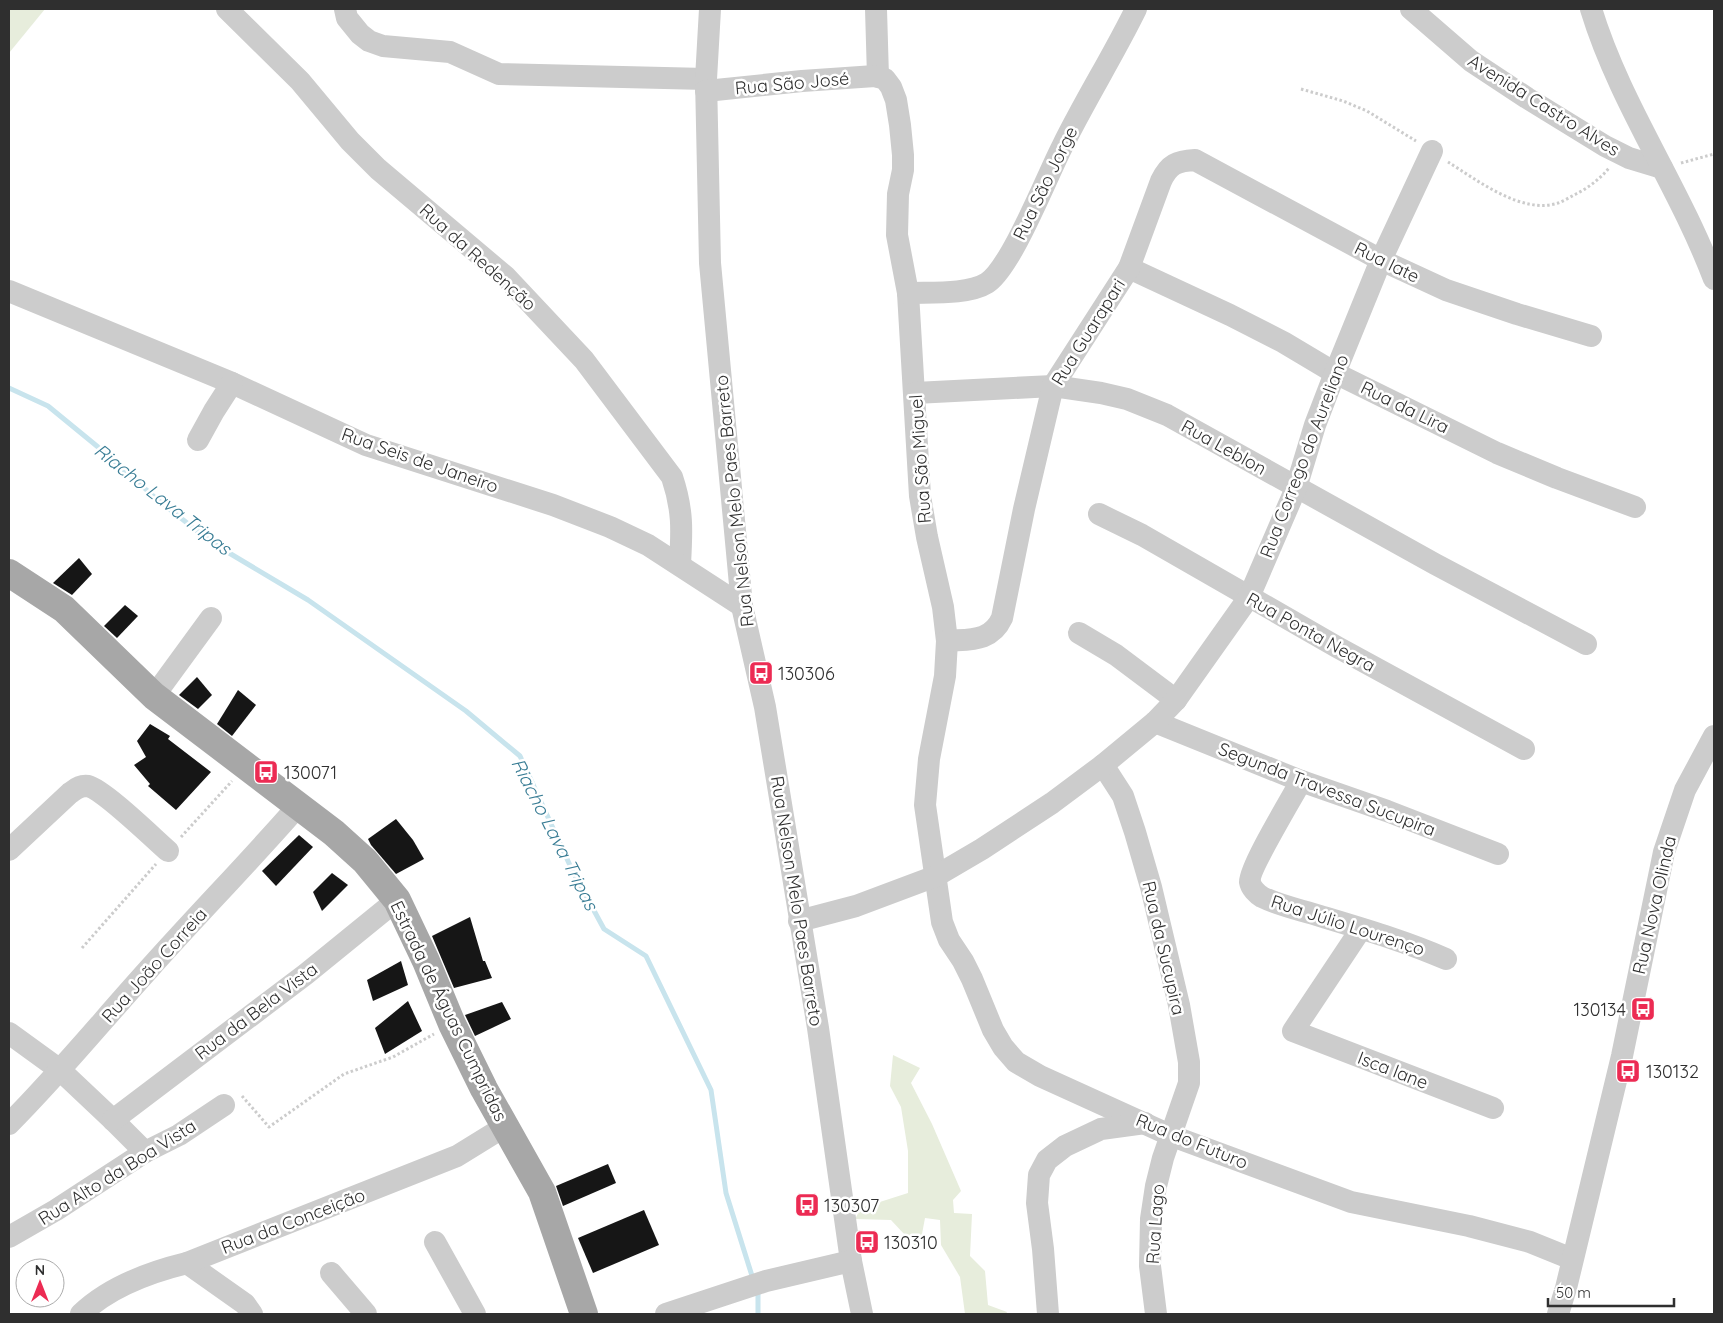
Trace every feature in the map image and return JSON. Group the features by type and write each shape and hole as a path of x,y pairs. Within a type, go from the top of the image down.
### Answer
{"main road":[{"name":"Estrada de Águas Cumpridas","path":"9,573 64,609 154,696 352,848 397,900 426,961 452,1024 484,1089 542,1192 584,1314"}],"street":[{"name":"Rua São José","path":"345,9 347,18 360,34 369,41 384,46 450,52 499,74 706,85 878,77"},
{"name":"Rua Nelson Melo Paes Barreto","path":"710,9 706,85 710,262 742,606 765,707 818,1028 852,1260 862,1314"},
{"path":"876,9 878,77"},
{"name":"Rua São Jorge","path":"908,294 970,289 986,283 999,272 1013,248 1062,146 1119,44 1136,9"},
{"name":"Avenida Castro Alves","path":"1591,9 1599,34 1662,168 1695,232 1714,279"},
{"name":"Rua da Redenção","path":"230,10 300,81 350,141 378,169 506,277 584,360 672,477 679,497 682,522 680,564"},
{"name":"Avenida Castro Alves","path":"1415,10 1471,61 1527,98 1605,146 1621,154 1662,168"},
{"name":"Rua São Miguel","path":"878,77 884,79 891,87 896,100 900,125 903,170 898,194 896,235 908,294 920,496 926,537 943,608 947,641 945,676 928,759 926,805 936,876"},
{"name":"Rua Corrego do Aureliano","path":"799,921 856,906 936,876 982,849 1052,803 1104,765 1155,722 1176,700 1249,597 1296,488 1335,373 1381,260 1432,151"},
{"name":"Rua Iate","path":"1195,160 1381,260 1446,290 1591,336"},
{"name":"Rua Guarapari","path":"947,641 982,637 998,628 1009,590 1024,509 1053,386 1128,268 1166,170 1174,164 1195,160"},
{"name":"Rua da Lira","path":"1128,268 1230,315 1283,342 1335,373 1497,453 1635,507"},
{"name":"Rua Seis de Janeiro","path":"9,291 232,383 366,445 553,505 610,527 648,545 680,564 742,606"},
{"path":"198,440 232,383"},
{"name":"Rua Leblon","path":"915,393 1053,386 1127,399 1159,412 1497,598 1586,644"},
{"name":"Rua Ponta Negra","path":"1099,514 1150,540 1524,749"},
{"path":"154,696 211,618"},
{"path":"1079,633 1116,655 1176,700"},
{"name":"Segunda Travessa Sucupira","path":"1155,722 1301,780 1498,854"},
{"name":"Rua Nova Olinda","path":"1558,1314 1566,1288 1622,1056 1664,852 1685,790 1714,736"},
{"name":"Rua da Sucupira","path":"1104,765 1123,796 1135,832 1186,1039 1189,1083 1172,1136"},
{"name":"Rua Júlio Lourenço","path":"1301,780 1261,852 1251,874 1250,882 1254,890 1261,896 1396,939 1446,959"},
{"path":"9,850 70,793 79,786 87,786 106,797 168,851"},
{"name":"Rua João Correia","path":"9,1124 298,806"},
{"name":"Rua do Futuro","path":"936,876 942,922 948,940 963,961 993,1030 1003,1047 1016,1062 1040,1076 1172,1136 1351,1202 1469,1226 1530,1242 1572,1259"},
{"name":"Rua da Bela Vista","path":"113,1120 306,974 397,900"},
{"name":"Isca lane","path":"1361,929 1293,1031 1493,1108"},
{"path":"9,1033 60,1070 145,1152"},
{"name":"Rua Alto da Boa Vista","path":"9,1237 56,1210 145,1152 179,1135 224,1105"},
{"path":"1048,1314 1037,1203 1039,1175 1047,1160 1065,1146 1101,1129 1145,1123"},
{"name":"Rua da Conceição","path":"81,1314 102,1298 128,1283 161,1270 187,1263 458,1156 504,1127"},
{"name":"Rua Lago","path":"1156,1314 1150,1266 1151,1219 1156,1186 1172,1136"},
{"path":"435,1242 475,1314"},
{"path":"666,1314 766,1281 852,1260"},
{"path":"187,1263 245,1304 252,1314"},
{"path":"331,1273 366,1314"}],"path":[{"path":"1301,90 1343,101 1367,111 1498,193 1539,206 1558,204 1587,188 1604,174 1621,154"},
{"path":"1662,168 1714,154"},
{"path":"224,1105 241,1095 269,1127 344,1074 393,1057 452,1024"}],"green space":[{"path":"9,9 45,9 9,53"},
{"path":"893,1055 920,1068 911,1083 932,1124 961,1191 953,1200 954,1213 972,1214 970,1256 985,1271 988,1305 1007,1312 1006,1314 965,1314 960,1277 941,1245 940,1220 925,1218 919,1250 891,1220 855,1219 861,1208 908,1193 908,1151 901,1107 890,1086"}],"building":[{"path":"79,558 92,574 72,595 53,583"},
{"path":"125,605 138,616 117,638 104,626"},
{"path":"197,677 212,695 198,709 179,695"},
{"path":"238,690 256,705 232,736 217,724"},
{"path":"150,724 170,736 168,739 211,772 176,810 148,786 150,784 134,765 146,757 137,741"},
{"path":"396,819 413,840 424,859 396,874 368,839"},
{"path":"299,835 313,847 276,886 262,871"},
{"path":"332,873 348,885 322,911 313,892"},
{"path":"470,917 483,961 485,961 492,978 454,988 432,936"},
{"path":"401,961 408,985 373,1001 367,980"},
{"path":"408,1001 422,1031 385,1054 375,1028"},
{"path":"502,1002 511,1019 475,1036 465,1015"},
{"path":"608,1164 616,1183 563,1206 556,1186"},
{"path":"644,1210 659,1245 593,1273 578,1238"}],"waterway":[{"name":"Riacho Lava Tripas","path":"9,388 48,406 159,501 214,544 308,600 466,711 520,756 573,872 604,929 646,956 711,1090 726,1193 753,1279"},
{"name":"Riacho Lava Tripas","path":"756,1289 758,1294 758,1314"}],"place":[{"name":"130306","path":"761,673"},
{"name":"130071","path":"266,772"},
{"name":"130134","path":"1643,1009"},
{"name":"130132","path":"1628,1071"},
{"name":"130307","path":"807,1205"},
{"name":"130310","path":"867,1242"}]}
